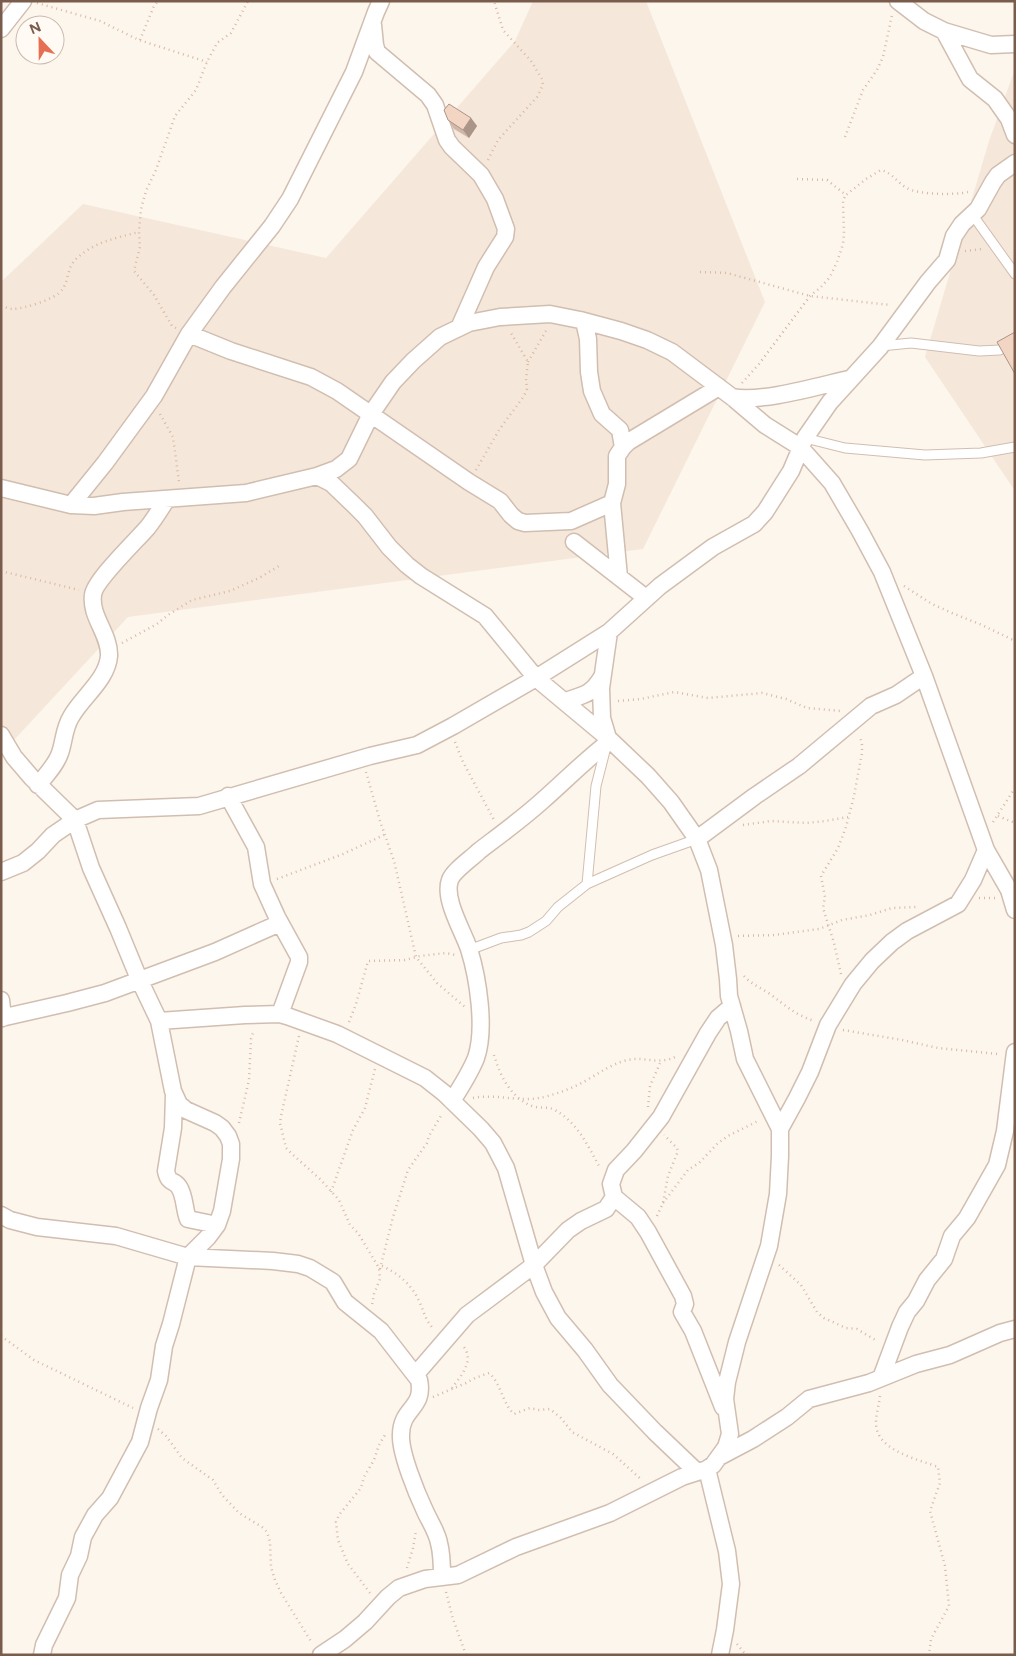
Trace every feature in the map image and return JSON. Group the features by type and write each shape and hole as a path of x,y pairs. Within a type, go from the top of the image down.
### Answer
{"street":[{"path":"1,29 23,1"},
{"path":"71,505 105,463 151,400 189,334 223,287 272,226 290,199 354,72 381,1"},
{"path":"896,5 944,31 991,45 1015,44"},
{"path":"372,21 377,52 428,95 435,105 447,140 481,175 495,199 506,229 505,237 486,267 458,328"},
{"path":"944,31 970,79 994,99 1009,119 1015,135"},
{"path":"1,872 23,863 53,835 75,820 98,810 199,806 362,758 417,745 536,678 608,632 646,598 713,548 754,524 791,471 803,442 830,402 880,346 947,260 954,236 962,224 978,209 998,175 1013,168"},
{"path":"1,488 71,505 94,506 246,493 317,476 336,469 349,459 371,414 393,382 440,337 468,323 500,317 550,314 584,321 647,340 672,352 727,393 765,425 803,442 832,483 882,572 924,676 984,845 1012,899"},
{"path":"584,321 588,339 589,372 592,391 602,414 620,430 623,446"},
{"path":"189,334 231,351 311,377 337,391 469,482 500,501 511,515 525,523 571,521 612,503"},
{"path":"619,577 612,503 617,484 617,456 623,446 727,393 742,399 768,396 849,380"},
{"path":"317,476 331,483 355,506 389,547 421,576 485,616 536,678 565,701 656,785 671,802 697,839 709,870 726,959 729,996 745,1060 780,1129 778,1194 768,1248 737,1342 727,1382 725,1399 730,1434 726,1447 719,1457"},
{"path":"38,784 58,758 70,718 101,677 107,665 108,645 96,619 93,594 115,563 175,498"},
{"path":"574,542 646,598"},
{"path":"608,632 601,700 602,718 608,741"},
{"path":"697,839 754,796 799,766 871,706 902,691 924,676"},
{"path":"565,701 584,696 594,689 602,677"},
{"path":"1,735 14,757 38,784 75,820 91,868 159,1021 174,1091 179,1104 186,1110 222,1128 231,1144 222,1211 217,1225 188,1257 164,1346 159,1380 142,1436 110,1498 95,1515 83,1536 79,1556 70,1575 67,1598 44,1645 42,1655"},
{"path":"452,1100 469,1073 481,1041 477,986 470,953 451,904 448,890 450,880 460,868 543,800 608,741"},
{"path":"228,796 256,847 262,884 280,923 300,957 280,1014"},
{"path":"780,1129 810,1072 828,1025 846,995 872,961 892,942 907,931 958,904 962,899 984,845"},
{"path":"1,1000 2,1018 77,1001 105,993 215,952 280,923"},
{"path":"416,1374 467,1315 534,1264 568,1230 581,1221 602,1212 613,1193 612,1179 616,1170 634,1151 671,1102 708,1033 718,1018 732,1006"},
{"path":"159,1021 280,1014 307,1022 345,1038 425,1078 452,1100 482,1129 493,1143 506,1168 534,1264 544,1292 558,1318 585,1350 610,1385 656,1432 702,1470 727,1551 731,1584 720,1655"},
{"path":"884,1377 892,1349 907,1312 916,1301 927,1280 944,1259 952,1236 967,1218 997,1165 1005,1131 1015,1054"},
{"path":"174,1091 173,1128 166,1171 168,1178 179,1187 185,1202 188,1219 217,1225"},
{"path":"613,1193 638,1217 683,1296 685,1304 682,1312 693,1331 726,1412"},
{"path":"1,1215 10,1220 38,1228 116,1236 188,1257 298,1264 310,1268 333,1282 350,1307 381,1331 416,1374 421,1387 419,1400 410,1409 402,1423 401,1446 424,1510 439,1541 442,1577"},
{"path":"318,1651 345,1640 397,1589 425,1580 458,1575 516,1547 610,1513 682,1477 702,1470 719,1457 753,1439 787,1417 809,1399 869,1383 916,1364 950,1355 1000,1333 1015,1329"}],"lane":[{"path":"972,214 1015,274"},
{"path":"880,346 911,343 979,350 1000,350"},
{"path":"803,442 845,448 925,455 980,454 1015,447"},
{"path":"587,884 596,786 608,741"},
{"path":"470,953 501,938 522,935 536,928 587,884 652,854 697,839"}],"path":[{"path":"29,1 100,21 139,40 207,62"},
{"path":"139,40 158,1"},
{"path":"189,334 172,326 154,295 134,271 140,247 141,209 175,116 196,90 207,62 219,40 231,33 248,1"},
{"path":"481,175 498,140 537,97 544,85 531,61 504,30 499,21 494,1"},
{"path":"845,137 863,90 877,70 883,57 896,5"},
{"path":"727,393 759,364 810,296 826,282 837,262 843,239 843,200 846,195 866,179 882,170 908,189 930,193 958,194 968,192"},
{"path":"797,179 827,180 846,195"},
{"path":"1,306 17,309 57,295 62,291 74,260 90,248 139,232"},
{"path":"949,253 995,247"},
{"path":"700,272 728,273 810,296 909,307"},
{"path":"469,482 499,430 524,396 527,389 528,362 543,338 550,322 556,315"},
{"path":"500,317 528,362"},
{"path":"151,400 173,437 177,470 175,498"},
{"path":"108,652 157,624 192,600 230,591 278,566"},
{"path":"1,571 93,594"},
{"path":"882,572 932,604 1015,641"},
{"path":"601,700 631,700 674,692 708,698 762,694 786,699 807,708 842,711"},
{"path":"846,995 834,943 823,908 825,897 821,876 838,848 854,796 862,753 860,716"},
{"path":"453,726 455,742 462,760 501,834"},
{"path":"362,758 384,835 394,861 416,957 437,983 480,1019"},
{"path":"984,845 997,816 1015,788"},
{"path":"738,826 770,821 807,823 848,816"},
{"path":"997,816 1015,823"},
{"path":"262,884 343,854 384,835"},
{"path":"962,899 1012,899"},
{"path":"722,940 736,936 774,935 819,930 842,920 870,915 892,908 919,907"},
{"path":"345,1038 367,962 370,960 405,960 446,953 470,953"},
{"path":"726,959 748,980 789,1010 808,1019 855,1033 938,1048 1015,1054"},
{"path":"231,1144 237,1130 246,1096 251,1065 252,1039 260,1015"},
{"path":"307,1022 296,1045 280,1123 283,1138 290,1153 321,1180 338,1200 350,1225 358,1233 380,1271"},
{"path":"492,1049 496,1065 505,1082 520,1100 531,1106 555,1110 576,1127 613,1193"},
{"path":"330,1192 353,1130 366,1108 378,1054"},
{"path":"371,1322 374,1294 380,1279 381,1266 393,1217 408,1170 427,1143 429,1136 452,1100 491,1096 520,1100 537,1099 578,1085 607,1068 627,1060 661,1061 679,1056"},
{"path":"661,1061 650,1086 648,1106 655,1124 678,1151 668,1176 663,1203"},
{"path":"648,1233 663,1203 688,1170 699,1163 718,1143 728,1136 772,1114"},
{"path":"768,1248 780,1266 806,1292 817,1312 824,1318 846,1328 864,1332 892,1349"},
{"path":"376,1263 391,1270 410,1286 419,1300 427,1321 434,1330 449,1337 466,1350 468,1358 463,1374 452,1389"},
{"path":"1,1336 34,1360 128,1405 146,1418 166,1436 182,1458 213,1480 222,1495 239,1513 262,1527 269,1535 271,1567 275,1580 281,1593 318,1651"},
{"path":"424,1510 418,1522 414,1548 397,1589 368,1592 348,1564 338,1540 336,1522 338,1515 361,1488 384,1436 410,1409 489,1373 494,1378 508,1407 514,1414 530,1408 553,1411 572,1432 621,1460 654,1492"},
{"path":"884,1377 876,1424 879,1434 894,1451 936,1466 940,1470 940,1483 930,1511 945,1566 949,1606 931,1639 928,1655"},
{"path":"442,1577 453,1619 466,1655"},
{"path":"1010,1655 1015,1654"}],"shaded area":[{"path":"533,1 646,1 765,302 643,549 128,617 1,754 1,282 83,204 326,258 515,41"},
{"path":"1015,69 1015,491 925,357 989,141"}],"building":[{"path":"449,104 471,118 463,130 448,120 444,110"},
{"path":"1015,332 1015,374 997,342"}]}
